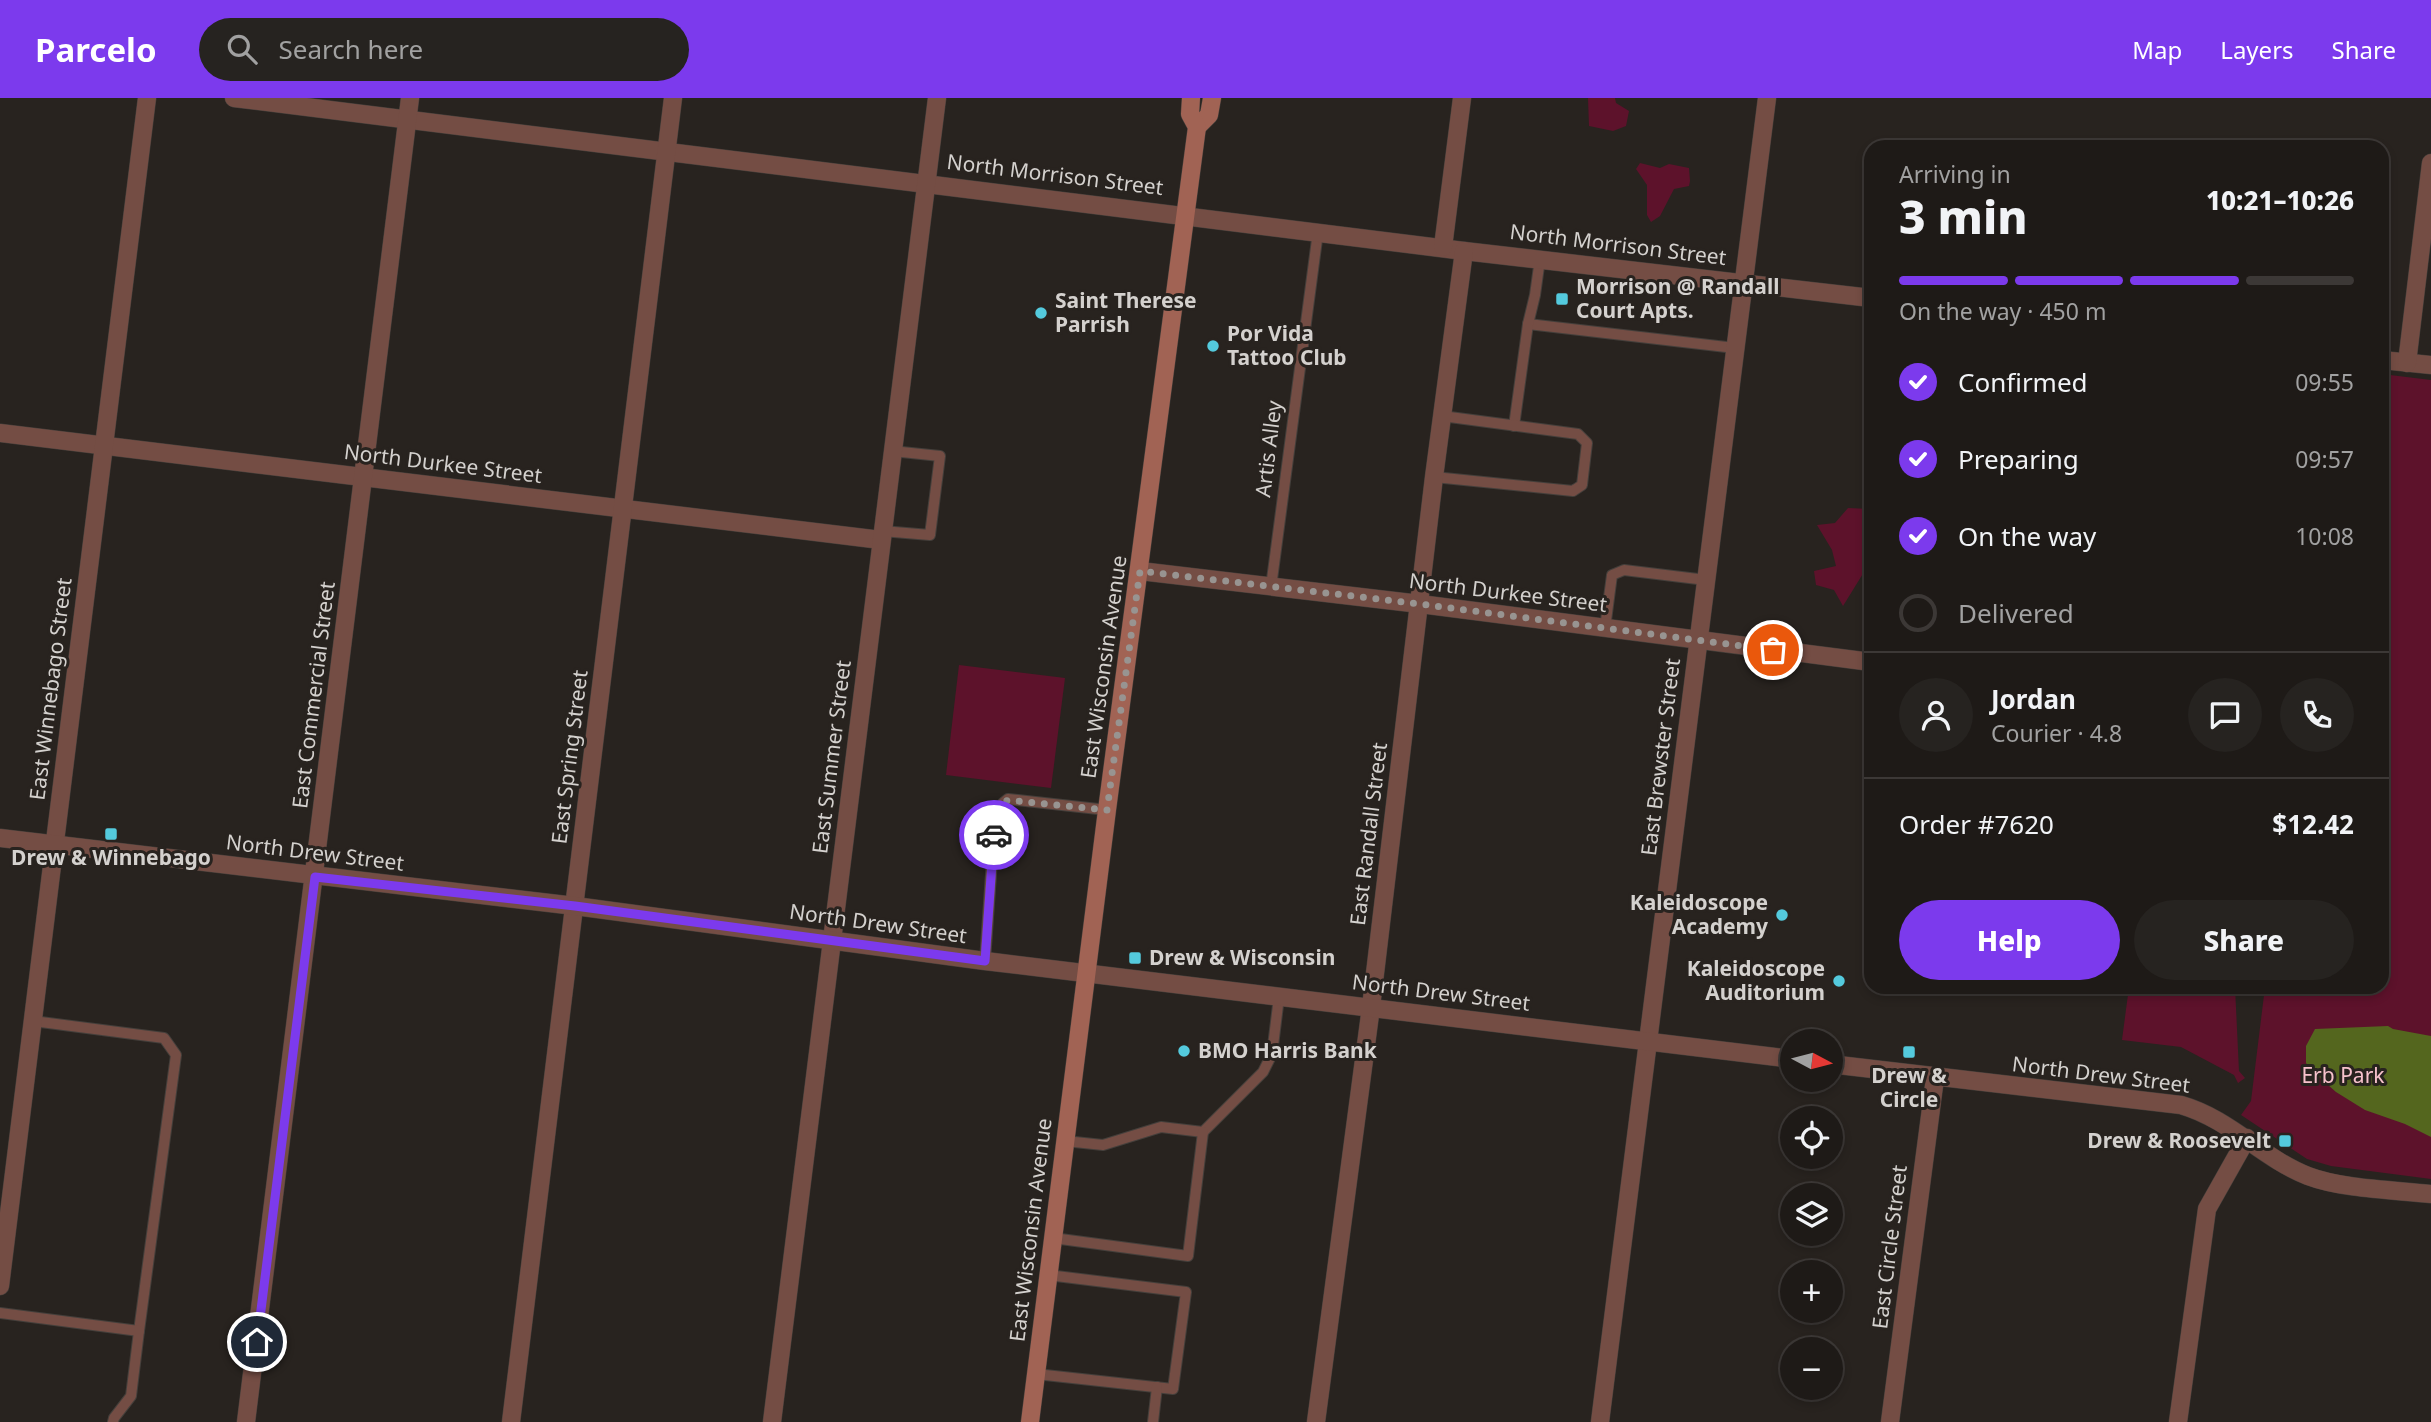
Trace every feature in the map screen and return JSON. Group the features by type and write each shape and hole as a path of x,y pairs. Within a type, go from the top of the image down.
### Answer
{"main road":[{"name":"East Wisconsin Avenue","path":"1030,1422 1197,127 1190,114 1191,98"},
{"name":"East Wisconsin Avenue","path":"1197,127 1209,115 1212,98"}],"street":[{"name":"East Winnebago Street","path":"0,1286 147,98"},
{"name":"North Morrison Street","path":"234,98 1864,297"},
{"name":"East Commercial Street","path":"246,1422 410,98"},
{"name":"East Spring Street","path":"511,1422 673,98"},
{"name":"East Summer Street","path":"772,1422 937,98"},
{"path":"1443,247 1462,98"},
{"name":"East Brewster Street","path":"1600,1422 1767,98"},
{"path":"2407,363 2431,163"},
{"name":"East Randall Street","path":"1316,1422 1371,1007 1464,250"},
{"path":"2389,361 2431,365"},
{"name":"North Durkee Street","path":"0,433 621,508 881,536"},
{"name":"North Durkee Street","path":"1140,571 1420,604 1864,662"},
{"name":"North Drew Street","path":"0,838 575,906 985,961 1780,1057"},
{"name":"North Drew Street","path":"1843,1066 2181,1105 2202,1111 2307,1176 2328,1182 2431,1194"},
{"name":"East Circle Street","path":"1890,1422 1935,1078"},
{"path":"2179,1422 2207,1209 2247,1138"}],"lane":[{"name":"Artis Alley","path":"1271,587 1318,232"},
{"path":"1514,426 1540,259"},
{"path":"1528,324 1735,348"},
{"path":"1434,477 1573,491 1582,485 1587,443 1578,435 1442,416"},
{"path":"881,536 930,535 940,456 892,451"},
{"path":"1605,628 1612,576 1624,570 1706,580"},
{"path":"985,961 994,831 1003,803 1008,800 1107,810"},
{"path":"1053,1238 1188,1256 1203,1132 1263,1072 1272,1054 1279,997"},
{"path":"33,1021 164,1038 176,1055 131,1396 114,1418 114,1422"},
{"path":"1065,1141 1104,1145 1161,1127 1203,1132"},
{"path":"1035,1374 1173,1389 1186,1292 1048,1275"},
{"path":"0,1313 139,1331"},
{"path":"1153,1422 1157,1387"}],"green space":[{"path":"1588,98 1615,98 1616,103 1629,111 1626,126 1613,131 1589,126"},
{"path":"1640,163 1660,168 1669,164 1689,168 1689,186 1674,189 1660,216 1651,222 1647,215 1647,185 1636,169"},
{"name":"Erb Park","path":"2389,375 2431,380 2431,1179 2331,1166 2307,1159 2241,1115 2251,1101 2264,994 2389,994"},
{"path":"1848,508 1864,509 1864,572 1843,606 1834,590 1816,585 1814,571 1836,566 1832,550 1817,525 1835,523"},
{"path":"959,665 1065,678 1051,788 946,775"},
{"path":"2128,994 2235,994 2239,1071 2245,1078 2238,1083 2234,1075 2181,1047 2122,1040"}],"shaded area":[{"path":"2388,1026 2431,1036 2431,1137 2405,1124 2365,1110 2336,1092 2306,1063 2306,1046 2315,1029"}],"way so far":[{"path":"994,835 998,813 1003,803 1008,800 1107,810 1140,571 1773,650"}],"place":[{"name":"Morrison @ Randall Court Apts.","path":"1562,299"},
{"name":"Saint Therese Parrish","path":"1041,313"},
{"name":"Por Vida Tattoo Club","path":"1213,346"},
{"name":"Drew & Winnebago","path":"111,834"},
{"name":"Kaleidoscope Academy","path":"1782,915"},
{"name":"Drew & Wisconsin","path":"1135,958"},
{"name":"Kaleidoscope Auditorium","path":"1839,981"},
{"name":"BMO Harris Bank","path":"1184,1051"},
{"name":"Drew & Circle","path":"1909,1052"},
{"name":"Drew & Roosevelt","path":"2285,1141"}],"route":[{"path":"257,1342 315,877 575,906 985,961 994,835"}]}
